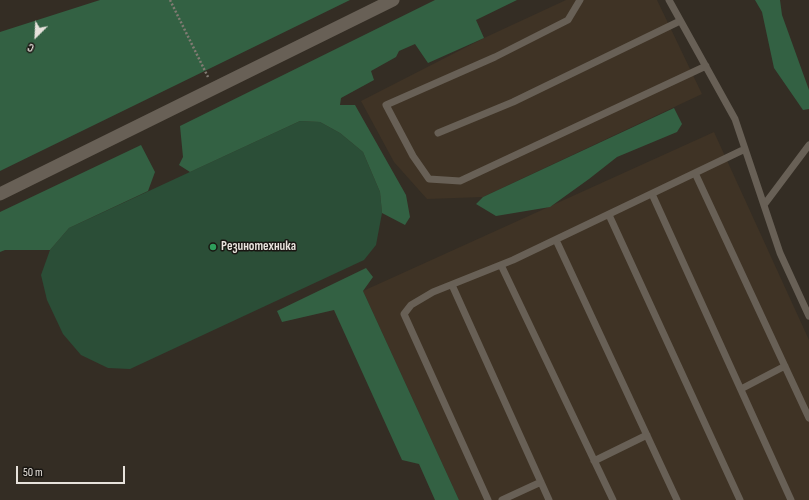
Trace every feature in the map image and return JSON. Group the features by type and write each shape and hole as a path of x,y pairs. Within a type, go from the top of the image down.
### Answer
{"street":[{"path":"0,194 393,0"}],"lane":[{"path":"581,0 568,20 495,57 386,104 413,156 429,179 460,181 706,66"},
{"path":"669,0 735,119 780,253 809,316"},
{"path":"438,133 513,102 680,20"},
{"path":"764,205 809,145"},
{"path":"488,500 404,314 411,305 433,292 501,265 556,240 745,149"},
{"path":"695,173 809,418"},
{"path":"652,194 791,500"},
{"path":"609,215 740,500"},
{"path":"556,240 677,500"},
{"path":"501,265 613,500"},
{"path":"452,285 549,500"},
{"path":"741,389 785,366"},
{"path":"594,461 647,435"},
{"path":"502,500 541,482"}],"path":[{"path":"170,0 213,89"}],"shaded area":[{"path":"566,0 657,0 702,94 483,197 427,199 394,162 361,101 484,38"},
{"path":"714,132 809,340 809,500 459,500 363,291"}],"green space":[{"path":"100,0 350,0 0,171 0,32"},
{"path":"435,0 517,0 476,20 484,38 428,63 415,44 399,51 396,57 371,71 374,80 341,98 340,105 355,105 406,195 410,217 405,225 382,213 380,192 363,152 340,133 320,122 300,121 190,172 179,165 183,157 180,126"},
{"path":"755,0 780,0 782,15 809,90 809,109 803,110 774,68 762,12"},
{"path":"674,108 682,124 677,132 617,157 550,207 496,216 476,204 483,197"},
{"name":"Резинотехника","path":"300,121 320,122 340,133 363,152 380,192 382,213 376,245 364,260 130,369 108,368 81,355 63,334 47,300 41,275 50,250 69,228"},
{"path":"141,145 155,172 148,191 69,228 50,250 5,250 0,252 0,212"},
{"path":"366,268 373,277 363,291 459,500 435,500 419,464 402,460 334,310 282,322 277,311"}],"place":[{"name":"Резинотехника","path":"213,247"}]}
